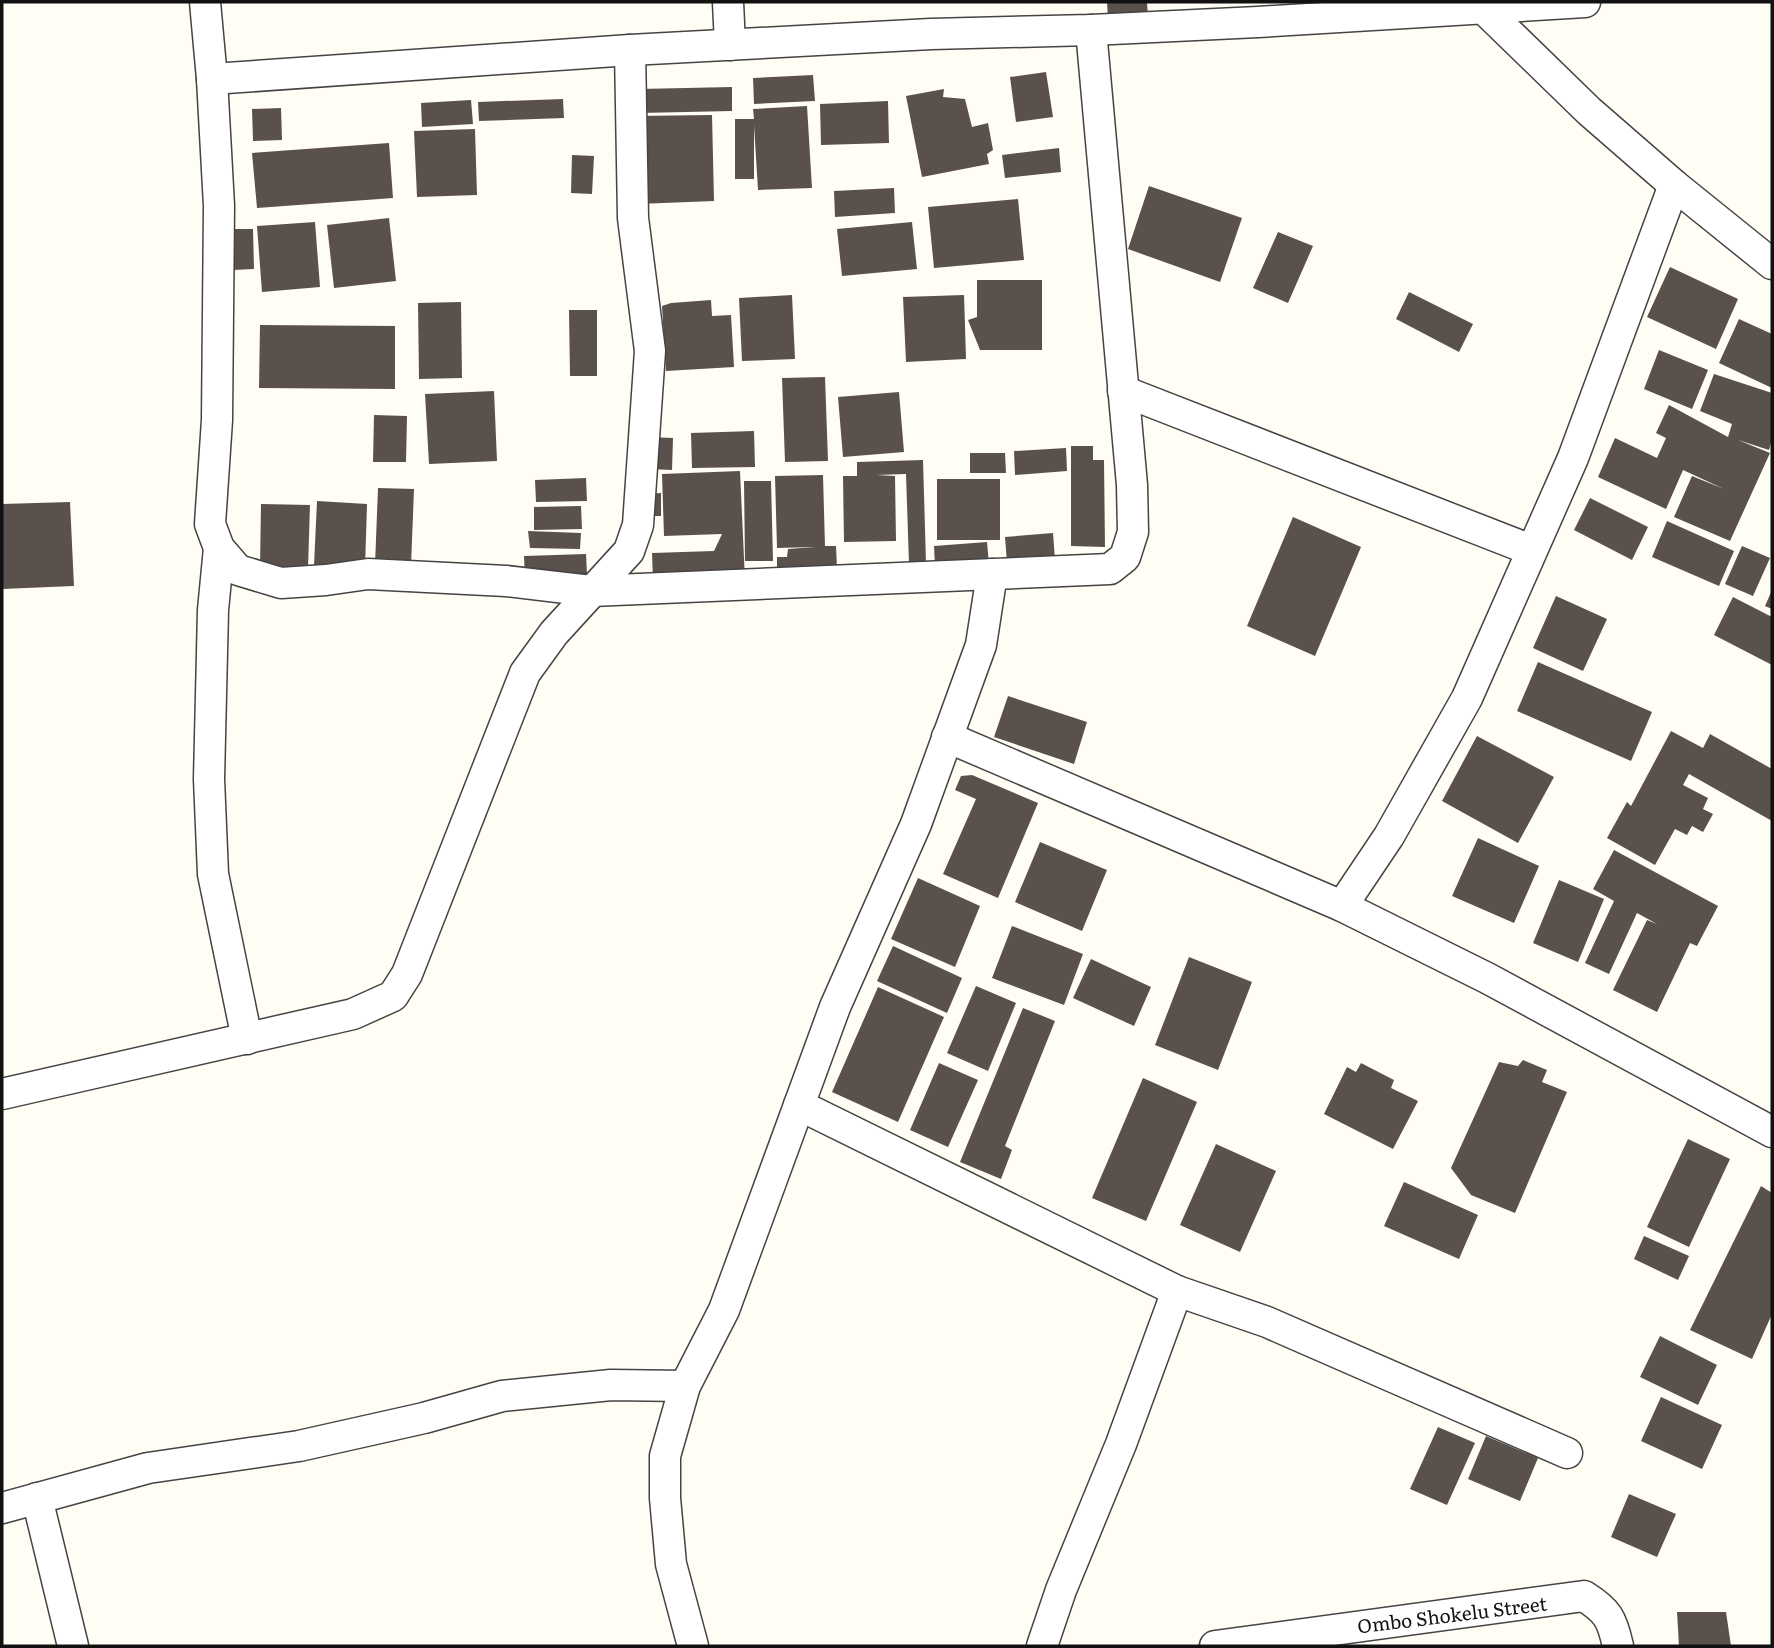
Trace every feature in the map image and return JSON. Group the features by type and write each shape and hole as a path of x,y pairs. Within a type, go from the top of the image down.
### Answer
{"street":[{"path":"205,2 219,206 220,301 217,420 210,524 219,548 238,570 281,583 368,574 506,581 591,591 1110,569 1125,557 1133,531 1132,485 1091,30"},
{"path":"728,2 730,45"},
{"path":"212,79 629,50 931,34 1091,30 1585,2"},
{"path":"1484,9 1589,111 1674,185 1772,264"},
{"path":"2,1094 353,1014 393,996 407,974 525,673 554,633 629,551 638,525 650,351 633,218 629,50"},
{"path":"1342,906 1396,824 1467,698 1573,458 1674,185"},
{"path":"1123,391 1531,550"},
{"path":"219,548 213,610 209,779 212,874 247,1039"},
{"path":"694,1646 671,1564 665,1497 665,1456 685,1386 724,1310 835,1007 916,824 981,645 992,574"},
{"path":"947,737 1342,906 1487,978 1772,1132"},
{"path":"799,1105 1177,1291 1267,1322 1567,1453"},
{"path":"1042,1646 1061,1590 1121,1444 1177,1291"},
{"path":"2,1507 148,1468 299,1446 387,1427 502,1396 611,1385 685,1386"},
{"path":"37,1498 73,1646"},
{"name":"Ombo Shokelu Street","path":"1215,1646 1584,1597 1603,1608 1614,1629 1618,1646"}],"building":[{"path":"1107,2 1147,2 1148,17 1108,19"},
{"path":"1046,72 1053,117 1016,122 1010,77"},
{"path":"813,75 815,101 754,104 753,78"},
{"path":"732,87 732,111 640,113 639,89"},
{"path":"944,89 943,97 965,99 972,127 988,123 993,150 987,154 989,164 922,177 906,96"},
{"path":"563,99 564,118 479,121 478,102"},
{"path":"471,100 473,124 422,127 421,103"},
{"path":"888,101 889,143 821,145 820,104"},
{"path":"807,106 812,188 758,190 754,125 754,179 735,179 735,119 754,119 753,109"},
{"path":"281,108 282,140 253,141 252,109"},
{"path":"712,115 714,201 638,204 635,116"},
{"path":"475,129 477,195 417,197 414,131"},
{"path":"389,143 393,198 257,208 252,153"},
{"path":"1059,148 1061,172 1005,178 1002,155"},
{"path":"572,155 594,156 592,194 571,193"},
{"path":"1149,186 1242,218 1220,282 1128,249"},
{"path":"894,188 895,213 835,217 834,191"},
{"path":"1018,199 1024,260 934,268 928,207"},
{"path":"389,218 396,281 334,288 327,225"},
{"path":"315,222 320,287 262,292 257,226"},
{"path":"912,222 917,269 842,276 837,229"},
{"path":"232,229 253,229 254,269 233,270"},
{"path":"1278,232 1313,246 1288,303 1253,288"},
{"path":"1670,267 1738,299 1716,349 1647,317"},
{"path":"977,280 1042,280 1042,350 980,350 968,320 977,317"},
{"path":"1409,292 1473,324 1459,352 1396,319"},
{"path":"792,295 795,359 742,361 739,298"},
{"path":"964,295 966,359 906,362 903,297"},
{"path":"711,300 712,316 731,315 734,367 666,371 662,306"},
{"path":"461,302 462,378 419,379 418,303"},
{"path":"569,310 597,310 597,376 570,376"},
{"path":"1739,319 1772,334 1772,388 1719,363"},
{"path":"260,325 395,326 395,389 259,388"},
{"path":"1659,350 1708,370 1692,409 1644,389"},
{"path":"1714,374 1772,393 1772,439 1769,450 1738,440 1770,453 1730,541 1674,517 1692,476 1724,489 1683,470 1666,509 1598,477 1615,438 1657,458 1666,438 1656,433 1669,405 1728,437 1732,424 1700,411"},
{"path":"825,377 828,461 785,462 782,378"},
{"path":"494,391 497,461 429,464 425,394"},
{"path":"899,392 904,452 843,457 838,397"},
{"path":"374,415 407,416 406,462 373,462"},
{"path":"754,431 755,467 692,468 691,433"},
{"path":"649,437 673,438 672,470 649,469"},
{"path":"1071,446 1093,446 1093,460 1104,460 1105,547 1071,546"},
{"path":"1066,448 1067,471 1015,475 1014,451"},
{"path":"970,453 1005,453 1006,473 970,473"},
{"path":"923,460 926,563 909,564 906,474 876,475 895,476 896,541 844,542 843,476 857,476 857,462"},
{"path":"740,471 745,580 653,583 652,553 714,551 722,534 664,536 662,474"},
{"path":"823,475 825,546 836,546 837,568 777,572 777,557 787,557 788,549 815,547 777,548 775,476"},
{"path":"586,478 587,501 536,502 535,480"},
{"path":"937,479 1000,479 1000,540 937,540"},
{"path":"744,481 771,481 773,561 745,561"},
{"path":"378,488 414,489 411,566 375,565"},
{"path":"661,493 661,516 648,516 647,494"},
{"path":"1590,498 1648,527 1632,560 1574,530"},
{"path":"317,501 367,504 365,568 314,566"},
{"path":"70,502 74,586 2,589 2,504"},
{"path":"261,504 310,505 308,568 260,567"},
{"path":"581,506 582,529 534,530 534,507"},
{"path":"1293,517 1361,547 1315,656 1247,626"},
{"path":"1667,521 1734,551 1719,586 1652,557"},
{"path":"528,531 581,533 580,549 530,548"},
{"path":"1053,533 1055,560 1007,563 1005,537"},
{"path":"987,542 989,564 935,567 934,546"},
{"path":"1742,546 1770,558 1753,596 1725,584"},
{"path":"586,554 587,575 525,578 524,556"},
{"path":"1772,590 1772,609 1765,606"},
{"path":"1556,596 1607,619 1583,671 1533,648"},
{"path":"1733,597 1772,617 1772,665 1714,635"},
{"path":"1538,662 1652,712 1631,761 1517,711"},
{"path":"1008,696 1087,722 1074,764 994,737"},
{"path":"1671,731 1703,748 1710,734 1772,769 1772,821 1689,774 1683,785 1708,798 1703,809 1713,814 1703,832 1692,826 1687,835 1675,829 1655,865 1607,838 1627,802 1631,806"},
{"path":"1477,736 1554,777 1518,843 1442,801"},
{"path":"972,775 1038,803 998,898 943,874 976,799 955,790 961,776"},
{"path":"1478,838 1539,866 1514,923 1452,896"},
{"path":"1040,842 1107,870 1082,931 1015,902"},
{"path":"1614,850 1718,906 1697,946 1690,943 1657,1012 1613,990 1647,920 1657,924 1637,913 1609,974 1585,963 1614,901 1593,889"},
{"path":"918,878 980,906 955,967 891,939"},
{"path":"1559,880 1604,899 1578,962 1533,943"},
{"path":"1012,926 1083,954 1064,1005 992,978"},
{"path":"893,946 962,978 947,1013 877,981"},
{"path":"1189,957 1252,982 1218,1070 1155,1045"},
{"path":"1091,959 1151,987 1134,1026 1073,998"},
{"path":"976,986 1016,1003 988,1071 947,1053"},
{"path":"878,987 944,1017 898,1122 832,1092"},
{"path":"1023,1008 1055,1021 1005,1146 1012,1150 1001,1179 960,1162"},
{"path":"1523,1060 1547,1070 1542,1082 1567,1092 1515,1213 1471,1195 1451,1168 1499,1062 1518,1066"},
{"path":"939,1063 978,1080 948,1147 910,1130"},
{"path":"1361,1063 1394,1080 1391,1088 1418,1101 1393,1149 1324,1114 1347,1067 1356,1072"},
{"path":"1143,1078 1197,1102 1146,1221 1092,1198"},
{"path":"1688,1139 1730,1159 1689,1247 1647,1227"},
{"path":"1216,1144 1276,1171 1240,1252 1180,1225"},
{"path":"1404,1182 1478,1215 1459,1259 1384,1226"},
{"path":"1761,1186 1772,1193 1772,1314 1752,1359 1690,1330"},
{"path":"1644,1236 1689,1256 1678,1280 1634,1259"},
{"path":"1660,1336 1717,1365 1698,1405 1640,1377"},
{"path":"1661,1397 1722,1425 1702,1469 1641,1441"},
{"path":"1438,1427 1475,1443 1447,1505 1410,1489"},
{"path":"1486,1436 1538,1458 1520,1501 1468,1479"},
{"path":"1629,1494 1676,1514 1657,1557 1611,1537"},
{"path":"1677,1612 1726,1612 1731,1646 1679,1646"}]}
